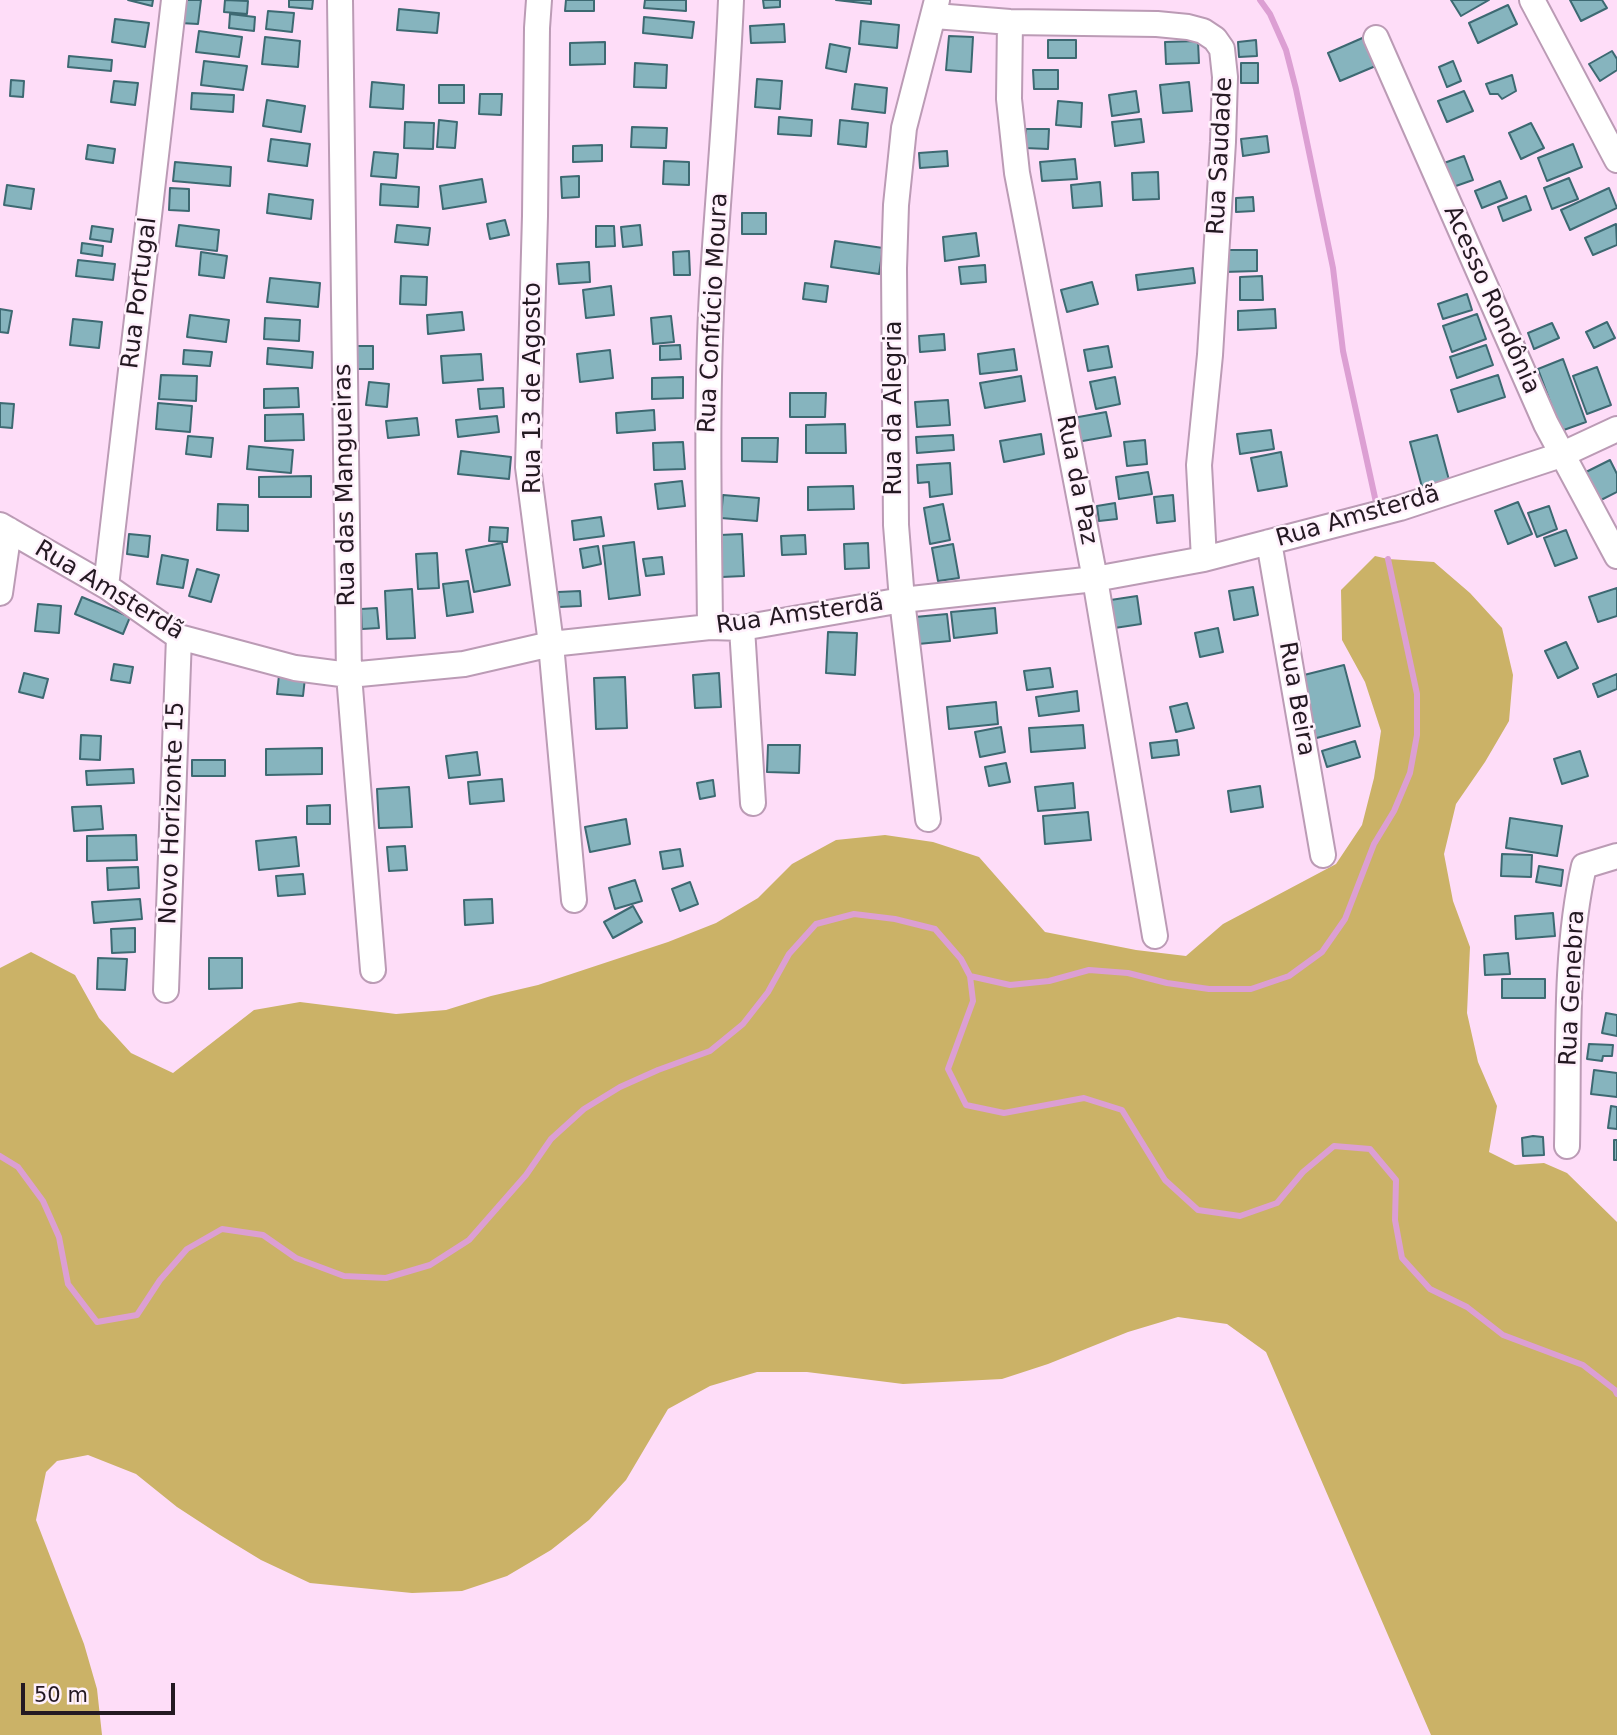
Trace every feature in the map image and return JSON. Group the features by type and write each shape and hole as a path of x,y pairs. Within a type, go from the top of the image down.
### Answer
{"street":[{"name":"Rua Portugal","path":"106,586 174,0"},
{"name":"Rua das Mangueiras","path":"340,0 349,676 373,970"},
{"name":"Rua 13 de Agosto","path":"539,0 528,467 551,644 574,900"},
{"name":"Rua Confúcio Moura","path":"710,627 708,441 712,307 731,0"},
{"path":"1532,0 1617,160"},
{"name":"Rua Saudade","path":"936,8 1010,22 1157,24 1188,27 1203,31 1215,39 1222,49 1225,77 1223,142 1210,355 1199,465 1204,559"},
{"name":"Rua da Alegria","path":"928,819 902,600 896,525 896,205 904,128 936,8"},
{"name":"Rua da Paz","path":"1010,22 1009,99 1017,173 1095,579 1155,936"},
{"name":"Acesso Rondônia","path":"1376,38 1561,456 1617,556"},
{"name":"Rua Amsterdã","path":"4,528 106,586 179,637 295,668 349,676 464,664 551,644 710,627 742,628 902,600 1095,579 1204,559 1400,508 1561,456 1617,429"},
{"path":"0,593 4,528"},
{"name":"Rua Beira","path":"1269,542 1323,855"},
{"path":"742,628 753,803"},
{"name":"Novo Horizonte 15","path":"166,990 179,637"},
{"name":"Rua Genebra","path":"1567,1146 1572,947 1580,880 1584,866 1617,856"}],"shaded area":[{"path":"1375,556 1434,562 1470,593 1502,628 1513,675 1509,721 1456,804 1444,854 1453,901 1470,947 1467,1013 1478,1062 1497,1106 1489,1152 1515,1165 1544,1163 1567,1173 1617,1222 1617,1735 1431,1735 1266,1352 1227,1324 1178,1317 1128,1332 1002,1379 903,1384 807,1372 757,1372 710,1386 668,1409 626,1480 589,1520 551,1550 507,1576 462,1591 412,1593 310,1583 261,1560 220,1535 177,1507 136,1474 88,1455 57,1461 46,1472 36,1520 84,1644 97,1689 102,1735 0,1735 0,968 31,952 75,975 99,1018 131,1053 173,1073 254,1010 300,1002 396,1014 446,1010 538,985 668,942 716,923 758,898 792,864 836,840 885,835 933,842 979,857 1045,932 1136,950 1186,956 1223,924 1336,864 1362,825 1374,778 1381,731 1365,682 1342,640 1341,590"}],"building":[{"path":"128,0 153,0 152,6"},
{"path":"182,0 201,0 198,24 180,23"},
{"path":"225,0 248,1 247,14 224,12"},
{"path":"289,0 313,0 312,9 289,7"},
{"path":"566,0 594,0 594,11 565,11"},
{"path":"645,0 686,0 686,11 644,8"},
{"path":"763,0 780,0 780,7 764,8"},
{"path":"836,0 871,0 871,4"},
{"path":"1451,0 1489,0 1461,16"},
{"path":"1570,0 1602,0 1607,8 1581,21"},
{"path":"1508,5 1517,24 1478,43 1469,23"},
{"path":"399,9 439,13 437,33 397,30"},
{"path":"268,11 294,13 292,32 266,29"},
{"path":"230,14 255,17 254,31 229,28"},
{"path":"644,17 694,22 692,38 643,33"},
{"path":"115,19 149,23 145,47 112,42"},
{"path":"861,21 899,25 897,48 859,44"},
{"path":"784,24 785,42 751,43 750,26"},
{"path":"199,31 242,37 239,57 196,52"},
{"path":"949,36 973,37 971,72 946,70"},
{"path":"1367,36 1378,65 1340,81 1328,53"},
{"path":"265,37 300,41 298,67 262,64"},
{"path":"1048,40 1076,40 1076,58 1048,58"},
{"path":"1256,40 1257,56 1239,57 1238,42"},
{"path":"1198,41 1199,63 1166,64 1165,42"},
{"path":"605,42 605,64 570,65 570,43"},
{"path":"830,44 850,48 846,72 826,68"},
{"path":"1612,51 1617,59 1617,70 1600,81 1589,64"},
{"path":"69,56 112,60 111,71 68,67"},
{"path":"204,61 247,66 243,90 201,85"},
{"path":"1453,61 1461,81 1447,87 1439,67"},
{"path":"635,63 667,65 666,88 634,87"},
{"path":"1241,63 1258,63 1258,83 1241,83"},
{"path":"1033,70 1058,70 1058,89 1034,89"},
{"path":"1512,75 1516,91 1502,99 1498,94 1490,94 1486,84"},
{"path":"757,79 782,81 780,109 755,107"},
{"path":"11,80 24,81 23,97 10,96"},
{"path":"114,81 138,83 135,105 111,102"},
{"path":"372,82 404,85 403,109 370,107"},
{"path":"1189,82 1192,111 1163,113 1160,85"},
{"path":"855,84 887,88 885,113 852,109"},
{"path":"439,85 464,85 464,103 439,103"},
{"path":"1136,91 1139,112 1112,116 1109,95"},
{"path":"1464,91 1473,111 1447,122 1438,101"},
{"path":"192,93 234,95 233,112 191,109"},
{"path":"480,94 502,94 501,115 479,114"},
{"path":"267,100 305,106 301,132 263,126"},
{"path":"1058,101 1082,103 1081,127 1056,125"},
{"path":"779,117 812,120 811,136 778,134"},
{"path":"1141,119 1144,142 1115,146 1112,122"},
{"path":"439,120 457,122 455,148 437,147"},
{"path":"840,120 868,123 866,147 838,144"},
{"path":"405,122 434,123 433,149 404,148"},
{"path":"1531,123 1544,148 1521,159 1509,133"},
{"path":"632,127 667,128 666,148 631,147"},
{"path":"1026,129 1049,129 1048,149 1025,148"},
{"path":"1267,136 1269,152 1243,156 1241,139"},
{"path":"271,139 310,144 307,166 268,161"},
{"path":"1573,144 1582,167 1547,181 1538,158"},
{"path":"88,145 115,149 113,163 86,159"},
{"path":"602,145 602,161 573,162 573,146"},
{"path":"947,151 948,166 920,168 919,153"},
{"path":"374,152 398,154 396,178 371,176"},
{"path":"1464,156 1473,180 1453,187 1444,163"},
{"path":"1075,159 1077,179 1042,181 1040,162"},
{"path":"664,161 689,162 689,185 663,184"},
{"path":"175,162 231,167 230,186 173,181"},
{"path":"1158,172 1159,199 1133,200 1132,173"},
{"path":"579,176 579,197 562,198 561,177"},
{"path":"1569,178 1578,199 1552,209 1544,188"},
{"path":"482,179 486,202 443,209 440,186"},
{"path":"1500,181 1507,198 1482,208 1475,191"},
{"path":"1100,182 1102,206 1073,208 1071,185"},
{"path":"381,184 419,187 418,207 380,205"},
{"path":"7,185 34,189 31,209 4,205"},
{"path":"170,188 189,189 189,211 169,210"},
{"path":"1609,188 1617,208 1570,230 1561,210"},
{"path":"269,194 313,200 311,219 267,213"},
{"path":"1526,196 1531,210 1503,221 1498,207"},
{"path":"1253,197 1254,211 1236,212 1236,198"},
{"path":"742,213 766,213 766,234 742,234"},
{"path":"505,220 509,235 490,239 487,224"},
{"path":"1616,224 1617,245 1593,255 1585,238"},
{"path":"179,225 219,230 217,251 176,246"},
{"path":"397,225 430,228 428,245 395,242"},
{"path":"640,225 642,245 623,247 621,227"},
{"path":"92,226 113,229 111,242 90,239"},
{"path":"596,226 614,226 615,246 596,247"},
{"path":"976,233 979,256 945,261 943,237"},
{"path":"835,241 883,248 879,274 831,267"},
{"path":"82,243 103,246 102,256 81,253"},
{"path":"1224,250 1257,250 1257,271 1224,272"},
{"path":"689,251 690,275 674,275 673,252"},
{"path":"201,252 227,256 224,278 199,275"},
{"path":"78,260 115,264 113,280 76,276"},
{"path":"589,262 590,282 559,284 557,264"},
{"path":"985,265 986,282 961,284 959,267"},
{"path":"1193,268 1195,283 1138,290 1136,275"},
{"path":"401,276 427,277 426,305 400,304"},
{"path":"1262,276 1263,300 1240,300 1240,277"},
{"path":"270,278 320,283 318,307 267,302"},
{"path":"1092,282 1098,304 1067,312 1061,290"},
{"path":"805,283 828,286 826,302 803,299"},
{"path":"611,286 614,315 586,318 583,290"},
{"path":"1467,294 1472,310 1443,319 1438,304"},
{"path":"0,309 12,311 8,333 0,332"},
{"path":"1275,309 1276,328 1238,330 1238,311"},
{"path":"462,312 464,330 428,334 427,315"},
{"path":"1477,314 1486,339 1452,352 1443,326"},
{"path":"190,315 229,320 226,342 187,337"},
{"path":"671,316 674,342 653,344 651,318"},
{"path":"265,318 300,320 299,341 264,339"},
{"path":"73,319 102,322 99,348 70,345"},
{"path":"1607,322 1615,338 1594,348 1586,332"},
{"path":"1552,323 1559,338 1534,349 1528,333"},
{"path":"944,334 945,350 920,352 919,336"},
{"path":"680,345 681,359 660,360 660,346"},
{"path":"1486,345 1493,365 1457,378 1450,357"},
{"path":"352,346 373,346 373,369 352,369"},
{"path":"1108,346 1112,367 1088,371 1084,350"},
{"path":"268,348 313,352 312,368 267,364"},
{"path":"1014,349 1017,370 980,374 978,354"},
{"path":"184,350 212,352 210,366 183,364"},
{"path":"610,350 613,378 580,382 577,354"},
{"path":"481,354 483,380 443,383 441,356"},
{"path":"1563,359 1586,422 1561,431 1538,369"},
{"path":"1597,367 1611,405 1587,414 1573,376"},
{"path":"161,375 197,376 196,401 159,399"},
{"path":"1498,375 1505,397 1458,412 1451,390"},
{"path":"1021,376 1025,401 985,408 980,383"},
{"path":"683,377 683,398 652,399 652,378"},
{"path":"1115,377 1120,404 1096,409 1090,382"},
{"path":"369,382 389,384 387,407 366,405"},
{"path":"298,388 299,407 264,408 264,389"},
{"path":"503,388 504,407 480,409 478,389"},
{"path":"790,393 826,393 825,417 790,417"},
{"path":"948,400 950,425 917,427 915,402"},
{"path":"0,403 14,404 12,428 0,427"},
{"path":"158,403 192,406 190,432 156,429"},
{"path":"654,410 655,430 617,433 616,413"},
{"path":"1106,412 1111,436 1077,442 1073,418"},
{"path":"303,414 304,440 265,441 265,415"},
{"path":"497,416 499,432 458,437 456,420"},
{"path":"417,418 419,435 388,438 386,421"},
{"path":"845,424 846,453 806,453 806,425"},
{"path":"1271,430 1274,449 1240,454 1237,434"},
{"path":"1041,434 1044,454 1004,462 1000,441"},
{"path":"953,435 954,450 917,453 916,437"},
{"path":"1437,435 1449,480 1422,487 1410,442"},
{"path":"188,436 213,438 211,457 186,454"},
{"path":"742,438 778,438 777,462 742,461"},
{"path":"1145,440 1147,464 1127,466 1124,442"},
{"path":"683,442 685,469 654,470 653,443"},
{"path":"249,446 293,450 291,473 247,469"},
{"path":"461,451 511,457 509,479 458,474"},
{"path":"1281,452 1287,486 1258,491 1251,458"},
{"path":"1610,460 1617,474 1617,492 1599,501 1584,473"},
{"path":"950,463 952,494 930,497 929,482 918,483 917,465"},
{"path":"1148,472 1152,494 1119,499 1116,477"},
{"path":"311,476 311,497 259,497 259,477"},
{"path":"682,481 685,506 658,509 655,484"},
{"path":"853,486 854,509 808,510 808,487"},
{"path":"723,495 759,498 757,521 721,518"},
{"path":"1173,495 1175,521 1157,523 1154,497"},
{"path":"1518,502 1532,534 1508,544 1495,511"},
{"path":"1115,503 1117,519 1099,521 1097,506"},
{"path":"218,504 248,505 248,531 217,530"},
{"path":"943,504 950,540 930,544 924,508"},
{"path":"1549,506 1557,529 1537,537 1528,513"},
{"path":"601,517 604,536 574,540 572,521"},
{"path":"490,527 508,528 507,542 489,541"},
{"path":"1566,530 1577,558 1555,566 1544,538"},
{"path":"129,534 150,536 148,557 127,554"},
{"path":"742,534 744,576 722,577 720,535"},
{"path":"805,535 806,554 782,555 781,536"},
{"path":"634,542 640,595 609,599 603,546"},
{"path":"502,543 510,585 474,592 466,550"},
{"path":"868,543 869,568 845,569 844,544"},
{"path":"953,544 959,578 938,581 932,548"},
{"path":"598,546 601,564 583,568 580,549"},
{"path":"437,553 439,588 418,589 416,554"},
{"path":"162,555 188,560 183,588 157,584"},
{"path":"662,557 664,574 646,576 643,559"},
{"path":"197,569 219,575 211,602 189,596"},
{"path":"468,581 473,612 447,616 443,584"},
{"path":"1253,587 1258,615 1234,620 1229,591"},
{"path":"1617,588 1617,616 1598,622 1589,597"},
{"path":"412,589 415,638 387,639 385,591"},
{"path":"580,591 581,606 559,607 558,592"},
{"path":"1137,596 1141,624 1108,629 1104,601"},
{"path":"82,597 130,617 123,634 75,614"},
{"path":"38,604 61,606 59,633 35,631"},
{"path":"377,608 379,628 362,629 361,609"},
{"path":"995,608 997,633 954,638 951,612"},
{"path":"947,614 950,641 918,644 915,617"},
{"path":"1218,628 1223,652 1200,657 1195,633"},
{"path":"828,632 857,633 855,675 826,673"},
{"path":"1566,642 1578,668 1558,678 1545,651"},
{"path":"114,664 133,667 130,683 111,680"},
{"path":"1344,665 1360,726 1313,739 1296,677"},
{"path":"1050,668 1053,687 1027,690 1024,671"},
{"path":"24,673 48,679 43,698 19,692"},
{"path":"719,673 721,707 695,708 693,675"},
{"path":"1617,674 1617,689 1598,697 1593,684"},
{"path":"279,675 305,678 303,696 277,694"},
{"path":"625,677 627,728 596,729 594,678"},
{"path":"1077,691 1079,711 1039,716 1036,697"},
{"path":"996,702 998,724 949,729 947,707"},
{"path":"1187,703 1194,728 1176,732 1170,707"},
{"path":"1083,725 1085,748 1031,752 1029,728"},
{"path":"1001,727 1005,752 980,757 975,732"},
{"path":"81,735 101,736 100,760 80,759"},
{"path":"1177,740 1179,755 1152,758 1150,743"},
{"path":"1355,741 1360,757 1327,767 1322,751"},
{"path":"768,745 800,745 799,773 767,772"},
{"path":"322,748 322,774 266,775 266,749"},
{"path":"1580,751 1588,776 1562,784 1554,759"},
{"path":"477,752 480,775 449,778 446,756"},
{"path":"192,760 225,760 225,776 192,776"},
{"path":"1006,763 1010,782 989,786 985,767"},
{"path":"133,769 134,783 87,785 86,771"},
{"path":"502,779 504,801 470,804 468,782"},
{"path":"713,780 715,796 700,799 697,783"},
{"path":"1073,783 1075,808 1038,811 1035,787"},
{"path":"1260,786 1263,807 1231,812 1228,791"},
{"path":"409,787 412,827 379,828 377,789"},
{"path":"330,805 330,824 307,824 307,806"},
{"path":"101,806 103,829 74,831 72,807"},
{"path":"1088,812 1091,840 1045,844 1043,816"},
{"path":"1510,818 1562,826 1557,856 1506,848"},
{"path":"626,819 630,844 590,852 585,827"},
{"path":"136,835 137,860 87,861 87,836"},
{"path":"296,837 299,866 259,870 256,841"},
{"path":"405,846 407,870 389,871 387,847"},
{"path":"680,849 683,866 663,869 660,852"},
{"path":"1502,854 1532,855 1531,877 1501,876"},
{"path":"1539,866 1563,870 1561,886 1536,882"},
{"path":"138,867 139,888 108,890 107,868"},
{"path":"303,874 305,894 278,896 276,876"},
{"path":"635,880 642,901 615,909 609,888"},
{"path":"690,882 698,904 680,911 672,889"},
{"path":"140,899 142,919 94,923 92,902"},
{"path":"492,899 493,923 465,925 464,900"},
{"path":"633,906 642,922 613,938 604,922"},
{"path":"1553,913 1555,936 1516,939 1515,916"},
{"path":"135,928 135,952 112,953 111,929"},
{"path":"1508,953 1510,974 1485,975 1484,955"},
{"path":"98,958 127,959 125,990 97,989"},
{"path":"209,958 242,958 242,988 209,989"},
{"path":"1502,979 1545,979 1545,998 1502,998"},
{"path":"1606,1013 1617,1015 1617,1036 1602,1033"},
{"path":"1589,1044 1613,1045 1612,1056 1603,1056 1602,1061 1587,1059"},
{"path":"1594,1070 1617,1073 1617,1097 1591,1094"},
{"path":"1611,1106 1617,1107 1617,1129 1608,1128"},
{"path":"1543,1137 1544,1155 1523,1156 1522,1138"},
{"path":"1614,1140 1617,1140 1617,1160 1614,1160"}],"waterway":[{"path":"1260,0 1270,14 1286,50 1296,89 1333,268 1343,351 1377,507"},
{"path":"970,976 1010,985 1049,981 1089,970 1128,973 1167,983 1209,989 1251,989 1289,976 1322,952 1345,919 1374,844 1394,811 1410,773 1417,735 1417,694 1388,559"},
{"path":"0,1156 18,1167 43,1201 59,1237 68,1284 97,1322 137,1315 160,1280 187,1249 222,1229 263,1235 296,1258 344,1276 386,1278 430,1265 469,1240 526,1175 551,1139 584,1109 620,1087 710,1051 743,1024 768,992 789,954 816,924 854,914 895,919 935,929 961,959 970,976 973,1001 948,1069 966,1105 1004,1113 1084,1098 1122,1110 1165,1180 1198,1210 1240,1216 1277,1203 1303,1172 1334,1146 1370,1149 1396,1180 1395,1220 1402,1258 1430,1289 1467,1307 1503,1335 1583,1365 1617,1394"}]}
